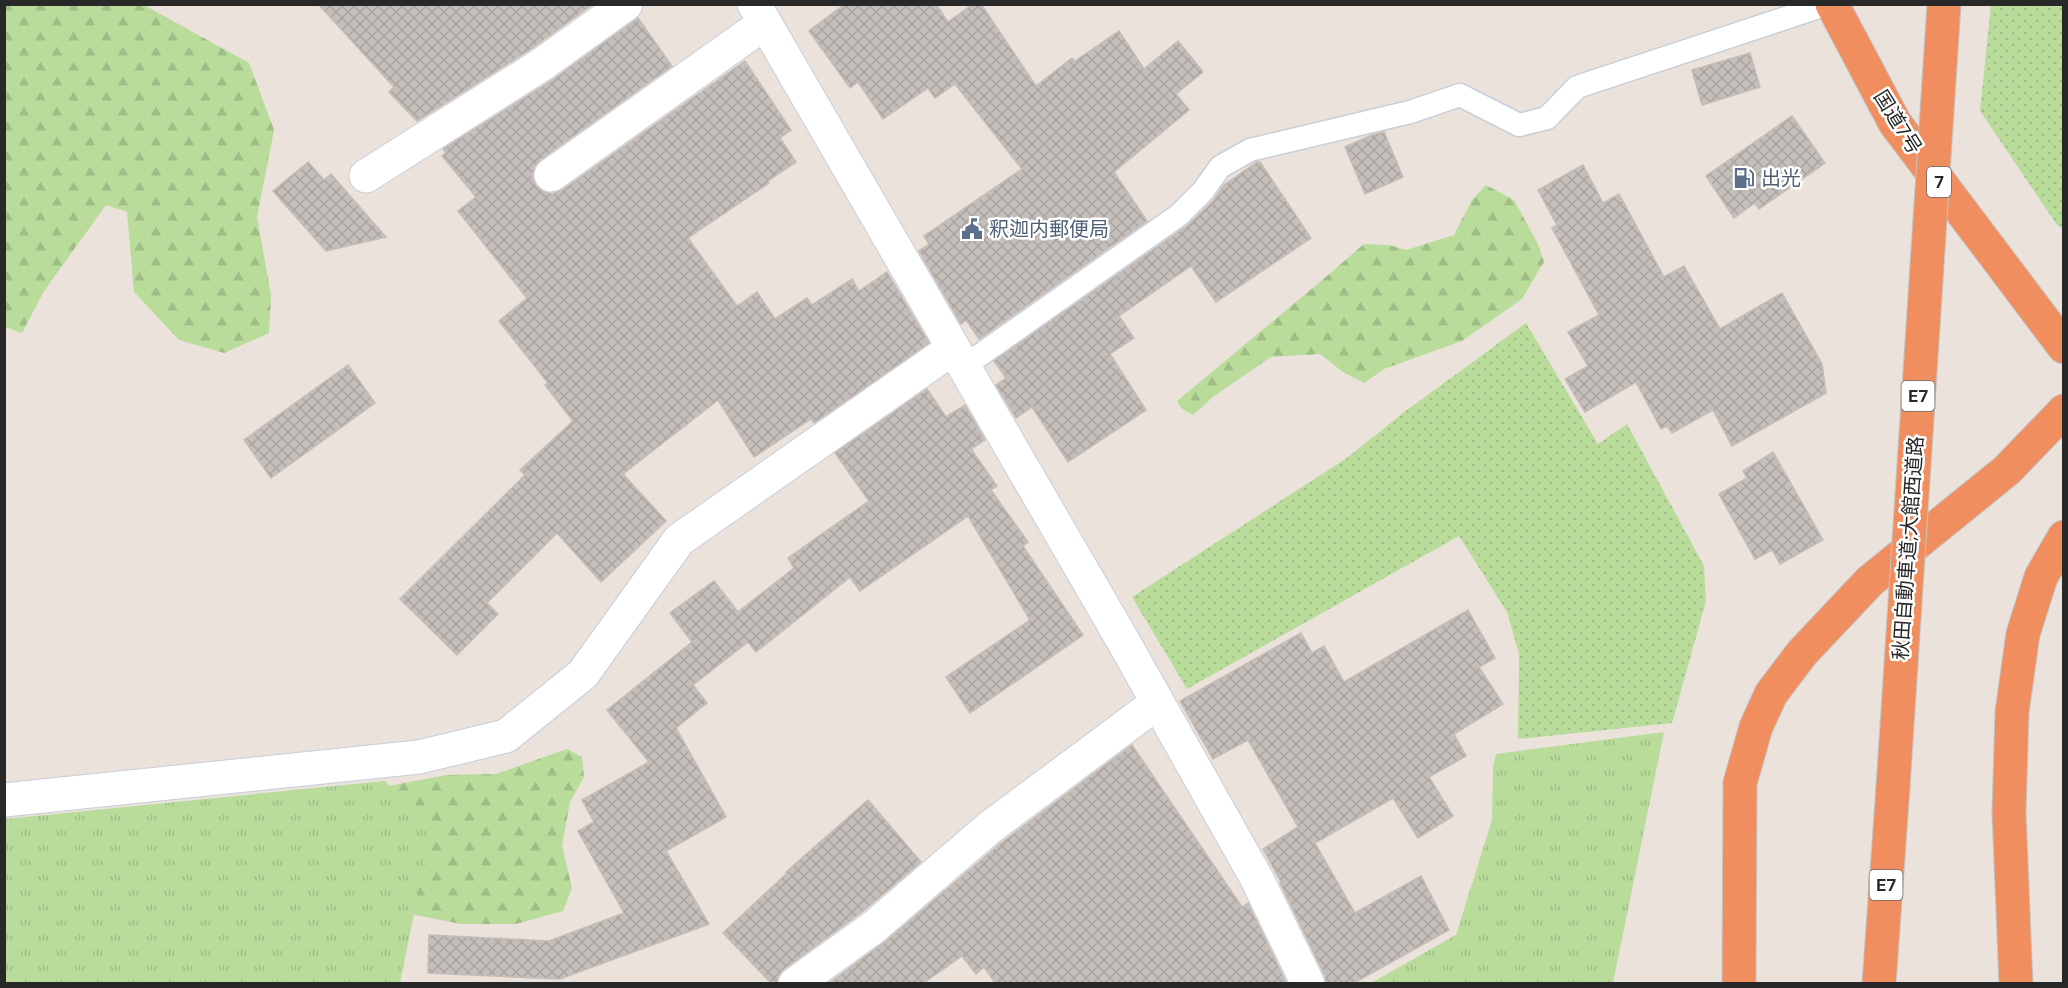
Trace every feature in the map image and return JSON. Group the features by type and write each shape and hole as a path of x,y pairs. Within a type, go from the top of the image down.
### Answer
{"highway":[{"name":"国道7号","path":"1830,4 1895,123 2064,347"},
{"name":"秋田自動車道;大館西道路","path":"1879,984 1944,4"},
{"path":"1739,984 1740,783 1756,727 1771,694 1802,653 1870,581 2007,470 2064,411"},
{"path":"2016,984 2009,813 2012,712 2022,634 2041,577 2064,537"}],"street":[{"path":"366,176 541,65 626,4"},
{"path":"551,175 759,14 1257,879 1308,984"},
{"path":"4,800 419,757 506,736 583,674 679,540 958,358"},
{"path":"795,984 874,927 989,828 1157,703"}],"lane":[{"path":"958,358 1179,215 1203,191 1220,167 1250,150 1410,112 1460,94 1519,124 1547,118 1577,87 1830,4"}],"green space":[{"path":"4,5 144,5 249,63 274,130 257,217 271,295 269,333 224,353 179,340 134,292 127,212 106,205 44,291 22,333 5,327"},
{"path":"1991,5 2063,5 2063,228 2057,225 1980,111"},
{"path":"1486,185 1514,200 1538,244 1544,262 1522,299 1462,341 1384,369 1364,383 1343,372 1320,354 1271,357 1214,396 1193,415 1182,409 1177,401 1364,244 1389,245 1406,250 1454,235 1472,200"},
{"path":"1526,323 1598,444 1627,424 1704,566 1706,601 1672,723 1518,739 1519,654 1507,612 1459,536 1187,689 1132,597 1347,458 1403,413"},
{"path":"1664,732 1613,983 1371,983 1456,935 1492,820 1493,767 1496,754"},
{"path":"567,749 582,757 584,777 570,802 562,846 572,888 563,911 516,924 461,924 354,903 352,793 446,775 496,774"},
{"path":"385,781 430,834 400,983 5,983 5,819"}],"building":[{"path":"318,4 593,4 531,49 417,121 389,92 394,87"},
{"path":"845,4 936,4 948,22 973,4 981,4 1036,86 1072,58 1075,61 1119,31 1144,69 1178,41 1203,72 1176,94 1189,110 1114,172 1147,221 979,339 966,320 961,324 919,251 929,244 924,236 1022,169 955,84 935,98 928,88 883,119 858,82 850,88 809,31"},
{"path":"638,18 672,66 540,160 534,167 532,176 536,186 552,194 562,190 745,61 791,130 780,138 796,162 688,238 737,306 757,292 775,319 807,298 812,305 852,279 859,291 887,272 929,343 814,423 811,419 754,457 718,400 623,474 666,521 601,582 557,533 487,603 498,614 457,655 400,599 525,475 520,470 573,421 545,385 548,383 499,321 527,298 458,211 476,197 442,156 446,153 443,149 551,81"},
{"path":"1750,53 1760,87 1702,105 1692,70"},
{"path":"1792,116 1825,163 1759,209 1755,203 1734,218 1706,176"},
{"path":"1384,132 1403,177 1365,194 1345,147"},
{"path":"308,162 324,180 331,174 386,237 326,251 273,191"},
{"path":"1260,162 1311,238 1216,302 1191,266 1119,316 1134,338 1110,354 1146,410 1068,462 1032,407 1016,418 996,385 1006,378 994,361 1187,226 1213,201 1224,185"},
{"path":"1583,165 1603,203 1619,194 1664,277 1684,266 1720,329 1782,293 1822,364 1826,393 1732,446 1713,410 1672,433 1667,426 1661,429 1636,382 1585,412 1565,379 1588,366 1568,332 1599,315 1552,228 1557,225 1538,190"},
{"path":"348,365 375,403 271,478 244,440"},
{"path":"927,389 946,417 965,405 985,440 971,449 997,486 991,490 1028,542 1023,546 1083,635 970,713 946,677 1030,620 968,516 860,591 850,577 756,652 748,642 693,685 707,703 676,728 726,817 666,851 709,924 560,979 428,973 429,935 549,941 624,913 578,831 594,822 582,800 649,762 607,710 692,642 670,613 714,581 738,612 794,568 788,558 869,501 835,453"},
{"path":"1773,452 1823,540 1780,564 1772,550 1755,559 1719,494 1747,478 1743,471"},
{"path":"1468,610 1495,658 1479,667 1503,704 1454,734 1466,756 1429,777 1453,816 1418,838 1393,798 1315,843 1355,913 1421,876 1449,930 1352,984 1326,984 1325,976 1263,849 1298,827 1248,740 1213,759 1180,701 1301,633 1312,653 1324,646 1344,682"},
{"path":"1132,745 1242,907 1248,903 1287,984 996,984 984,967 976,974 962,956 922,984 828,984 886,941 1001,843"},
{"path":"868,800 921,862 862,912 784,969 778,976 777,984 772,984 723,933 786,872"}],"place":[{"name":"出光","path":"1744,178"},
{"name":"釈迦内郵便局","path":"972,229"}]}
